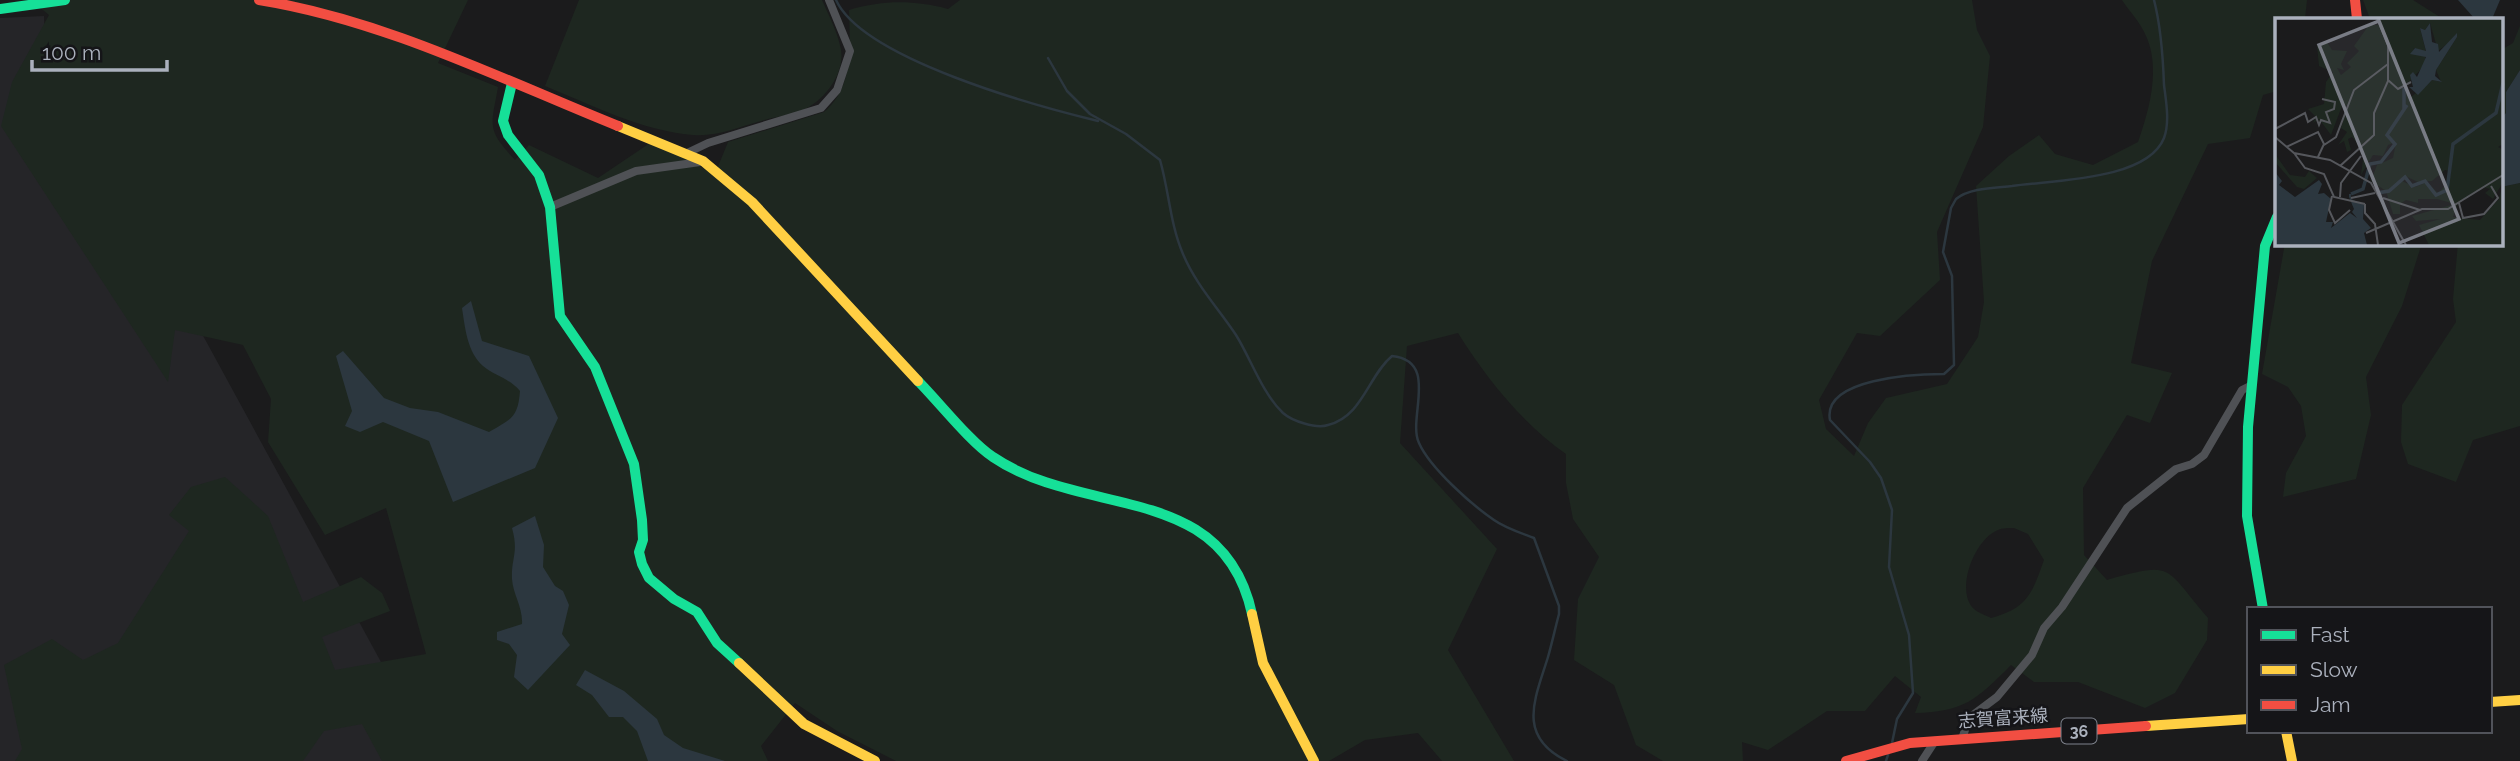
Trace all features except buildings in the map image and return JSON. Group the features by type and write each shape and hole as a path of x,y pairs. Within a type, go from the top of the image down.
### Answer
{"street":[{"path":"0,9 65,0"},
{"path":"259,0 309,8 370,26 702,161 752,202 862,323 992,457 1050,485 1180,518 1218,545 1238,572 1249,598 1263,663 1314,761"},
{"path":"687,153 708,143 811,113 829,101 837,90 850,51 829,0"},
{"path":"2355,0 2357,18"},
{"path":"512,83 503,121 508,135 539,175 550,206 560,316 566,330 584,347 595,367 634,464 642,520 643,540 639,552 649,578 697,612 717,643 804,724 875,761"},
{"path":"550,206 636,171 702,161"},
{"path":"2263,607 2247,516 2250,386 2265,246 2275,222"},
{"path":"1962,739 1969,718 1997,697 2032,655 2044,628 2063,607 2127,508 2176,469 2198,461 2242,390 2250,386"},
{"path":"2492,702 2520,700"},
{"name":"志賀富来線","path":"1846,761 1910,743 2247,719"},
{"path":"2286,733 2292,761"},
{"path":"1922,761 1935,741"}],"shaded area":[{"path":"31,0 468,0 438,63 498,87 493,127 499,141 515,160 529,145 598,178 653,141 709,171 717,169 728,142 824,112 841,91 845,78 849,52 849,10 874,4 911,3 948,9 960,0 1972,0 1977,30 1990,56 1983,127 1937,232 1940,280 1880,336 1857,333 1819,400 1826,429 1854,456 1868,423 1886,398 1947,384 1978,337 1984,302 1976,186 2009,156 2039,135 2055,154 2093,165 2138,142 2152,89 2153,62 2144,31 2122,0 2307,0 2305,18 2275,18 2275,92 2263,95 2250,138 2208,144 2152,261 2131,363 2172,373 2150,423 2127,415 2083,488 2084,555 2107,580 2145,571 2166,572 2183,587 2208,618 2207,640 2175,693 2145,708 2078,682 2034,682 2011,665 1989,687 1969,701 1946,710 1915,713 1921,697 1895,676 1865,711 1827,711 1768,750 1742,742 1743,761 1663,761 1636,745 1614,685 1574,660 1578,599 1599,557 1573,519 1566,483 1566,454 1534,428 1506,399 1480,367 1458,333 1407,346 1400,443 1497,549 1448,650 1514,761 1442,761 1418,733 1365,740 1329,761 896,761 837,731 795,703 761,746 768,761 382,761 362,724 324,731 303,761 15,761 22,749 4,665 52,639 83,660 118,643 189,531 169,515 191,487 225,477 268,516 303,602 361,577 382,593 390,611 322,637 335,670 426,654 386,508 325,535 268,442 271,399 243,345 175,330 168,382 1,126 12,82 49,15","holes":["2014,528 2028,534 2044,560 2032,590 2021,604 1991,618 1972,607 1966,588 1967,576 1975,553 1990,535 2001,529"]},
{"path":"579,0 822,0 840,44 840,68 825,93 811,106 798,112 711,134 674,133 618,116 545,86"},
{"path":"2363,0 2413,0 2441,18 2370,18"},
{"path":"2458,0 2500,0 2492,18 2474,18"},
{"path":"44,16 45,46 435,761 0,761 0,18"},
{"path":"2520,26 2520,70 2506,92 2506,113 2502,117 2502,49 2513,43"},
{"path":"2520,70 2520,183 2502,187 2502,117 2506,113 2506,92"},
{"path":"2520,183 2520,426 2473,440 2456,482 2408,464 2401,442 2402,405 2456,322 2453,299 2458,245 2502,245 2502,187"},
{"path":"2285,245 2421,245 2402,306 2366,377 2371,415 2356,479 2283,497 2286,473 2306,436 2301,406 2288,387 2262,374"},
{"path":"471,301 482,341 529,356 558,418 535,468 453,502 429,441 383,422 360,432 345,426 352,411 336,356 343,351 384,398 410,408 438,412 489,432 512,417 520,391 483,366 473,354 462,308"},
{"path":"535,516 544,545 543,567 555,586 563,591 569,605 562,634 570,645 528,690 514,677 517,655 509,644 497,640 497,632 522,624 512,579 515,544 512,528"},
{"path":"585,670 624,691 657,719 664,735 683,748 725,761 648,761 637,731 623,717 609,717 592,695 576,685"}],"waterway":[{"path":"836,0 852,22 880,42 914,60 995,92 1098,121"},
{"path":"1892,743 1897,719 1913,693 1909,635 1889,567 1892,510 1881,478 1870,462 1830,420 1831,406 1840,395 1855,387 1894,377 1944,374 1954,365 1952,276 1943,252 1951,208 1956,199 1982,189 2073,180 2119,171 2139,163 2154,152 2164,138 2167,118 2161,42 2154,0"},
{"path":"1048,58 1067,91 1090,114 1126,134 1160,160 1175,231 1188,265 1236,335 1269,396 1283,413 1304,424 1328,425 1349,413 1392,356 1406,360 1415,368 1419,392 1416,432 1424,453 1452,485 1485,513 1503,525 1534,538 1559,606 1535,702 1535,728 1551,751 1567,761"},
{"path":"1886,761 1889,752"}],"traffic: fast":[{"path":"0,9 65,0"},
{"path":"512,83 503,121 508,135 539,175 550,207 560,316 595,367 634,464 642,520 643,540 639,552 642,564 649,578 674,599 697,612 717,643 739,663"},
{"path":"2263,607 2247,516 2248,427 2265,246 2275,222"},
{"path":"918,381 965,432 993,457 1029,476 1068,489 1146,508 1181,522 1212,542 1236,571 1252,614"}],"traffic: slow":[{"path":"618,126 703,161 752,202 918,381"},
{"path":"1252,614 1263,663 1314,761"},
{"path":"739,663 804,724 875,761"},
{"path":"2492,702 2520,700"},
{"path":"2146,726 2247,719"},
{"path":"2286,733 2292,761"}],"traffic: jam":[{"path":"259,0 306,9 397,36 618,126"},
{"path":"2355,0 2357,18"},
{"path":"1846,761 1910,743 2146,726"}]}
